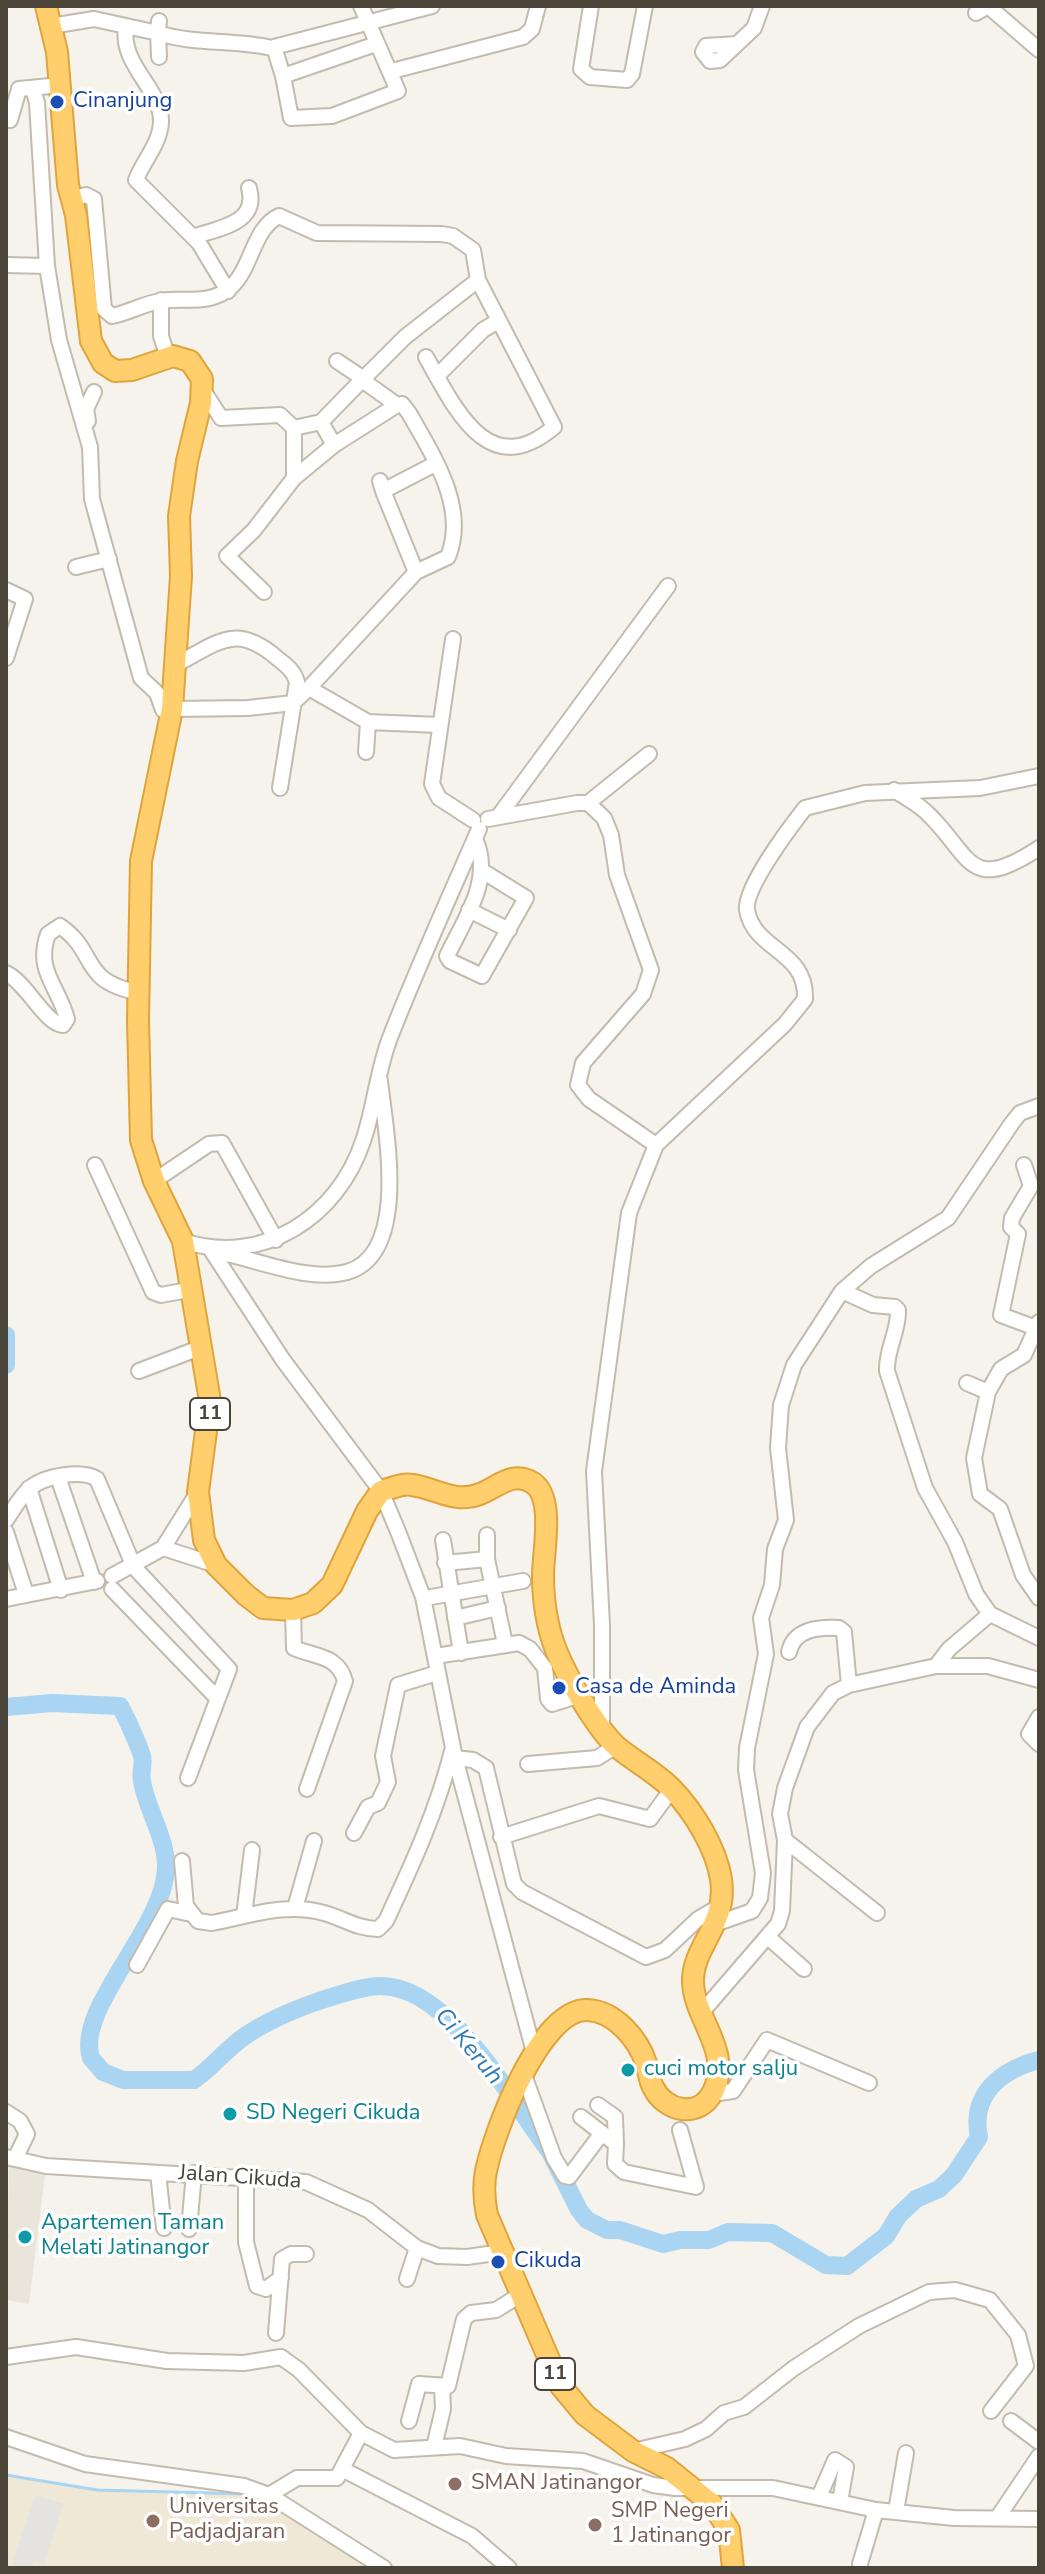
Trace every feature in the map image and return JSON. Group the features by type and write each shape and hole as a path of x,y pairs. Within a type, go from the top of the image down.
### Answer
{"highway":[{"path":"48,16 61,85 71,199 83,262 89,328 103,363 109,369 123,372 180,357 193,363 202,379 203,390"},
{"name":"11","path":"203,390 179,516 181,576 171,712 141,861 139,1122 154,1181 183,1241 193,1289 210,1416 198,1492 204,1540 216,1565 263,1608 293,1610"},
{"path":"293,1610 313,1603 332,1585 367,1511 381,1491 411,1484 444,1496 470,1497 515,1478 536,1485 541,1491 546,1525 543,1574 555,1647 580,1695 616,1746 672,1789 710,1845 720,1878 722,1904 693,1975 694,1989 718,2058 718,2078 712,2094"},
{"name":"11","path":"712,2094 699,2106 680,2110 670,2107 652,2086 646,2062 626,2030 602,2013 589,2010 561,2020 535,2056 504,2115 486,2172 483,2195 487,2215 560,2385 585,2415 633,2451 667,2468 697,2489 712,2504 729,2530 733,2568"}],"street":[{"path":"272,48 283,76 291,118 296,120 332,116 395,96 399,87 376,44 361,6"},
{"path":"48,16 94,19 126,28 159,27 178,39 243,41 272,48 432,6"},
{"path":"392,71 523,37 532,29 538,6"},
{"path":"591,6 581,69 590,77 627,80 632,74 645,6"},
{"path":"737,44 754,28 762,6"},
{"path":"976,13 988,6 1039,50"},
{"path":"159,27 159,57"},
{"path":"126,28 126,47 161,117 159,135 136,180 193,237 228,291"},
{"path":"283,76 376,44"},
{"path":"10,120 19,89 61,85"},
{"path":"33,88 37,103 47,266 59,340 90,447"},
{"path":"193,237 232,225 246,215 252,199 249,188"},
{"path":"71,199 86,195 94,199 107,314 117,315 161,300 191,302 228,291 245,270 265,226 279,216 317,233 453,236 473,250 478,280 532,388 554,420 553,428 534,440 511,448 486,442 471,429 426,357"},
{"path":"6,265 47,266"},
{"path":"294,428 321,422 405,337 478,280"},
{"path":"161,300 161,336 168,358"},
{"path":"437,376 483,330 498,321"},
{"path":"337,361 397,405"},
{"path":"203,390 221,418 280,415 294,428 294,478"},
{"path":"94,392 86,409 92,499 141,678 157,693 163,710 171,712 293,703 416,572 448,557 455,533 451,497 402,404 334,445 294,478 260,524 227,556 264,592"},
{"path":"321,422 334,445"},
{"path":"416,572 381,486 435,464"},
{"path":"76,567 109,559"},
{"path":"211,1250 240,1249 276,1240 317,1211 335,1193 364,1139 379,1065 420,961 483,825 668,586"},
{"path":"6,590 25,599 6,658"},
{"path":"175,665 218,643 246,637 262,645 296,676 280,788"},
{"path":"453,639 432,772 434,792 483,825 588,803 649,754"},
{"path":"309,688 368,722 439,725"},
{"path":"366,752 368,722"},
{"path":"602,1728 602,1625 594,1496 598,1432 629,1213 656,1145 785,1024 805,999 800,970 756,931 747,909 754,884 805,808 865,793 980,788 1039,776"},
{"path":"894,790 927,812 963,858 984,870 1003,868 1039,848"},
{"path":"588,803 604,818 611,835 617,875 651,970 643,994 583,1063 578,1085 589,1099 656,1145"},
{"path":"483,825 484,872 447,956 450,961 482,976 526,898 484,872"},
{"path":"469,910 509,930"},
{"path":"6,973 35,998 47,1017 63,1025 67,1019 62,1001 42,966 42,949 48,934 60,926 102,980 113,988 140,993"},
{"path":"183,1241 315,1274 346,1272 370,1256 384,1231 391,1188 379,1065"},
{"path":"715,1924 752,1911 760,1898 763,1873 746,1770 766,1654 761,1618 772,1585 775,1549 786,1520 778,1427 784,1390 794,1365 842,1291 871,1266 948,1218 1020,1113 1039,1106"},
{"path":"154,1181 209,1144 222,1143 276,1240"},
{"path":"95,1165 153,1292 161,1295 193,1289"},
{"path":"1024,1165 1031,1186 1012,1218 1011,1227 1018,1234 1001,1315 1038,1325 1024,1355 1001,1369 988,1392 974,1458 980,1494 1000,1509 1023,1575 1039,1598"},
{"path":"211,1250 283,1360 381,1491 423,1597 454,1752 535,2056"},
{"path":"842,1291 873,1305 898,1310 897,1324 887,1353 894,1399 925,1488 955,1542 976,1594 990,1614 1039,1638"},
{"path":"139,1371 202,1347"},
{"path":"967,1383 988,1392"},
{"path":"6,1520 29,1488 58,1477 92,1475 97,1479 134,1567 227,1664 188,1778"},
{"path":"58,1477 101,1589 163,1548 198,1492"},
{"path":"29,1488 61,1590"},
{"path":"6,1532 26,1594"},
{"path":"487,1535 487,1559 505,1644"},
{"path":"443,1540 461,1653"},
{"path":"163,1548 216,1565"},
{"path":"445,1563 487,1559"},
{"path":"431,1597 523,1581"},
{"path":"6,1599 96,1582"},
{"path":"112,1583 216,1697"},
{"path":"455,1618 498,1608"},
{"path":"293,1610 294,1648 331,1659 343,1671 345,1681 307,1789"},
{"path":"936,1666 949,1649 990,1614"},
{"path":"789,1652 792,1639 800,1633 839,1628 844,1632 849,1685"},
{"path":"442,1655 519,1643 540,1659 552,1704 580,1695"},
{"path":"702,2012 769,1938 782,1911 785,1840 780,1814 785,1788 807,1727 833,1693 849,1685 936,1666 988,1666 1039,1680"},
{"path":"354,1833 368,1807 378,1803 388,1782 383,1756 398,1685 437,1673"},
{"path":"1039,1717 1029,1734 1039,1744"},
{"path":"528,1764 597,1758 616,1746"},
{"path":"454,1752 485,1767 514,1884 522,1892 638,1955 653,1957 698,1919 722,1904"},
{"path":"182,1861 184,1893 191,1914 198,1921 212,1923 295,1908 325,1913 368,1929 378,1929 386,1921 440,1801 454,1752"},
{"path":"501,1837 599,1806 650,1819 672,1789"},
{"path":"785,1840 877,1913"},
{"path":"295,1908 314,1841"},
{"path":"244,1916 252,1850"},
{"path":"137,1965 168,1909 191,1914"},
{"path":"769,1938 804,1969"},
{"path":"712,2094 733,2091 767,2040 869,2083"},
{"path":"523,2077 554,2158 565,2176 569,2177 602,2133"},
{"path":"598,2105 615,2117 615,2164 624,2172 696,2187 680,2130"},
{"path":"6,2112 20,2121 27,2134 10,2158"},
{"path":"581,2117 616,2144"},
{"name":"Jalan Cikuda","path":"10,2158 46,2166 194,2173 315,2184 368,2210 417,2248 438,2256 467,2257 502,2252"},
{"path":"158,2173 164,2228"},
{"path":"189,2229 194,2173"},
{"path":"246,2180 246,2242 257,2286 266,2289 281,2278"},
{"path":"407,2279 417,2248"},
{"path":"276,2333 282,2259 291,2254 306,2254"},
{"path":"633,2451 685,2439 706,2429 724,2413 744,2407 794,2368 859,2326 929,2292 955,2290 990,2300 1018,2335 1032,2366 991,2411"},
{"path":"409,2421 419,2384 448,2386 464,2319 471,2313 496,2310 523,2293"},
{"path":"6,2357 76,2347 167,2361 244,2363 281,2357 299,2370 361,2433 394,2450 460,2446 506,2456 583,2461 653,2485 697,2489 752,2486 876,2510 954,2518 1039,2519"},
{"path":"434,2447 443,2409 442,2386"},
{"path":"1011,2421 1039,2442"},
{"path":"269,2495 297,2478 334,2479 361,2433"},
{"path":"6,2437 79,2463 221,2480 269,2495 384,2568"},
{"path":"896,2511 906,2453"},
{"path":"998,2517 1039,2456"},
{"path":"819,2497 835,2460 846,2467 840,2502"},
{"path":"342,2469 472,2536 509,2568"},
{"path":"860,2564 876,2510"}],"shaded area":[{"path":"9,2161 46,2166 29,2304 6,2300"},
{"name":"Universitas Padjadjaran","path":"6,2475 97,2490 245,2494 292,2516 376,2568 6,2568"},
{"path":"35,2495 63,2504 44,2564 34,2561 31,2568 11,2568"}],"waterway":[{"name":"Ci Keruh","path":"6,1335 6,1365"},
{"name":"Ci Keruh","path":"6,1707 52,1703 120,1706 142,1756 142,1781 165,1857 162,1892 107,1992 90,2038 91,2058 103,2072 123,2080 194,2080 245,2036 296,2009 368,1987 407,1991 431,2005 478,2051 550,2152 587,2220 607,2230 620,2230 663,2244 680,2240 709,2240 728,2232 772,2233 826,2265 847,2266 886,2236 898,2216 916,2199 939,2189 954,2175 979,2137 979,2108 991,2086 1012,2070 1039,2060"},
{"path":"6,2475 97,2490 245,2494 281,2511"}],"place":[{"name":"Cinanjung","path":"57,102"},
{"name":"Casa de Aminda","path":"559,1688"},
{"name":"cuci motor salju","path":"628,2070"},
{"name":"SD Negeri Cikuda","path":"230,2114"},
{"name":"Apartemen Taman Melati Jatinangor","path":"25,2237"},
{"name":"Cikuda","path":"498,2262"},
{"name":"SMAN Jatinangor","path":"455,2484"},
{"name":"Universitas Padjadjaran","path":"153,2521"},
{"name":"SMP Negeri 1 Jatinangor","path":"595,2525"}]}
